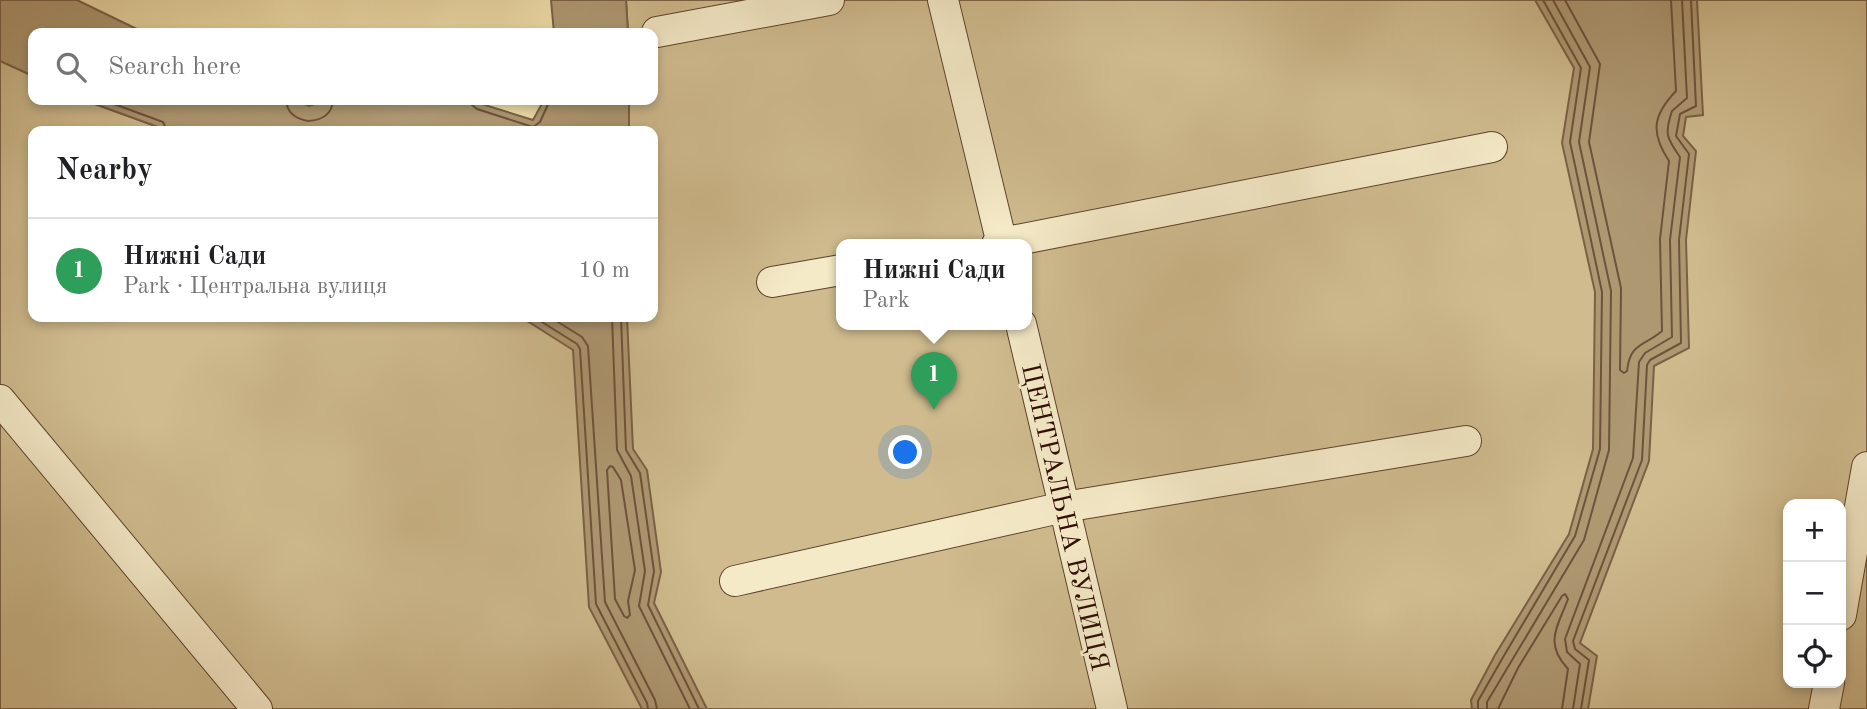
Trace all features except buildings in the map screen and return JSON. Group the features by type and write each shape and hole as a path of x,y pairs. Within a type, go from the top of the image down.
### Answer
{"street":[{"path":"658,32 829,0"},
{"path":"943,0 999,239"},
{"path":"1020,239 1492,147"},
{"path":"772,282 836,271"},
{"name":"ЦЕНТРАЛЬНА ВУЛИЦЯ","path":"1022,330 1112,709"},
{"path":"0,400 257,709"},
{"path":"734,581 1064,507 1466,441"},
{"path":"1846,587 1867,467"},
{"path":"1824,709 1828,688"}],"shaded area":[{"path":"626,0 1867,0 1867,709 0,709 0,61 28,74 28,105 98,105 155,126 28,126 28,322 658,322 658,126 629,126 629,105 658,105 658,28 628,28"}],"water":[{"path":"0,0 77,0 135,28 28,28 28,74 0,61"},
{"path":"551,0 626,0 628,28 554,28"},
{"path":"1535,0 1697,0 1703,115 1686,117 1683,136 1696,151 1686,240 1689,348 1654,366 1649,461 1580,643 1597,656 1588,709 1472,709 1471,700 1495,655 1569,534 1593,449 1595,292 1562,143 1574,68"},
{"path":"98,105 485,105 533,120 541,105 629,105 629,126 155,126"},
{"path":"529,322 627,322 633,449 647,470 661,572 654,603 707,709 642,709 589,607 573,350"}],"place":[{"name":"Нижні Сади","path":"934,410"}]}
